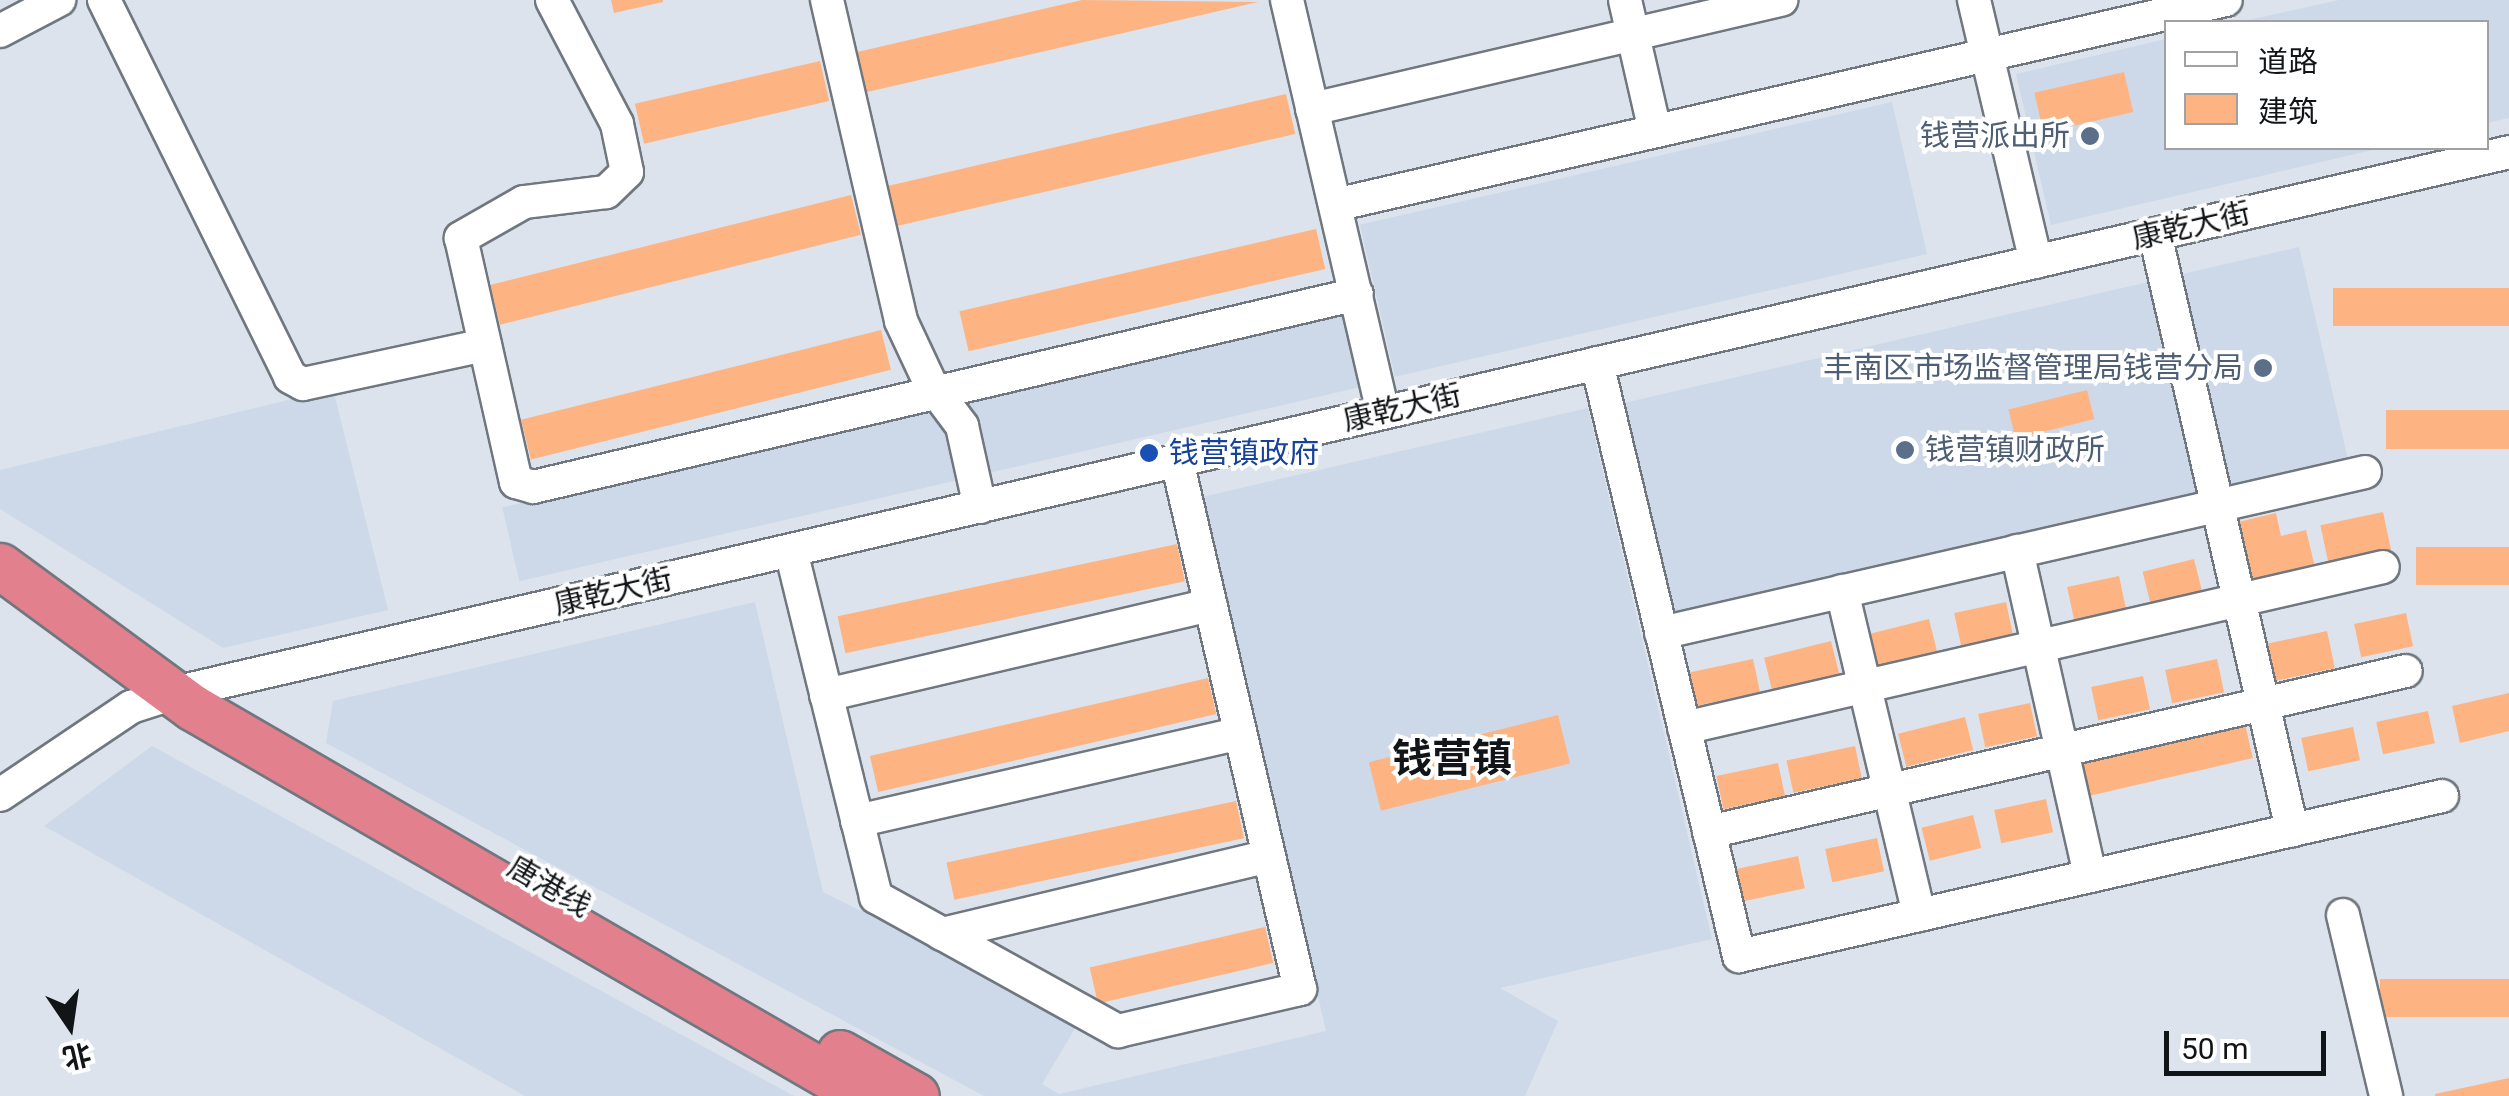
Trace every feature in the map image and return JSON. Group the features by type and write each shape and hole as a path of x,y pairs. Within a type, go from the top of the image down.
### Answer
{"highway":[{"name":"唐港线","path":"0,566 197,700 864,1096"},
{"name":"唐港线","path":"197,700 916,1096"}],"street":[{"path":"0,32 58,0"},
{"path":"104,0 290,377 303,384 485,345"},
{"path":"552,0 616,124 626,172 606,192 524,202 460,238 516,482 533,487 1357,294"},
{"path":"828,0 901,321 939,394 962,426 980,507"},
{"path":"1625,0 1656,131"},
{"path":"1312,109 1782,0"},
{"path":"1974,0 2036,262"},
{"path":"1335,205 2226,0"},
{"path":"1295,2 1312,109 1384,412"},
{"name":"康乾大街","path":"197,700 1181,478 2036,262 2157,243 2509,152"},
{"name":"康乾大街","path":"197,700 1384,412 1599,372 2157,243 2509,170"},
{"path":"2157,243 2292,830"},
{"path":"1599,372 1738,956 2442,796"},
{"path":"1661,633 2365,472"},
{"path":"795,568 876,897 1118,1031 1300,989 1181,478"},
{"path":"2017,551 2090,876"},
{"path":"1684,728 2383,567"},
{"path":"1842,591 1919,915"},
{"path":"826,695 1210,604"},
{"path":"1709,832 2406,671"},
{"path":"0,795 131,707 197,700"},
{"path":"857,821 1240,733"},
{"path":"942,934 1269,856"},
{"path":"2343,915 2386,1096"}],"shaded area":[{"path":"2339,0 2509,0 2509,118 2489,123 2489,20 2249,20"},
{"name":"钱营派出所","path":"2164,39 2164,150 2372,150 2051,225 2016,74"},
{"path":"1892,102 1927,254 1395,377 1360,225"},
{"name":"丰南区市场监督管理局钱营分局","path":"2299,247 2348,459 2228,487 2179,275"},
{"path":"2148,282 2197,494 1674,615 1625,403"},
{"path":"1348,312 1365,386 519,581 502,507"},
{"path":"333,389 388,610 223,648 0,509 0,470"},
{"path":"1588,408 1712,939 1500,988 1558,1021 1525,1096 984,1096 326,743 333,701 755,602 823,892 1080,1020 1042,1084 1059,1094 1326,1031 1202,497"},
{"path":"152,746 794,1096 525,1096 44,826"}],"building":[{"path":"611,0 663,0 663,2 614,13"},
{"path":"1082,0 1258,2 863,93 853,53"},
{"path":"820,61 829,101 644,144 635,104"},
{"name":"钱营派出所","path":"2124,72 2133,112 2044,133 2034,93"},
{"path":"1286,94 1295,134 894,227 885,187"},
{"path":"851,195 861,235 500,325 490,285"},
{"path":"1316,229 1325,269 969,351 959,311"},
{"path":"2333,288 2509,288 2509,326 2333,326"},
{"path":"881,330 891,370 531,460 521,420"},
{"path":"2087,390 2094,419 2016,439 2008,410"},
{"path":"2386,410 2509,410 2509,449 2386,449"},
{"path":"2383,512 2391,550 2329,563 2320,525"},
{"path":"2276,513 2281,536 2306,530 2315,567 2248,583 2234,523"},
{"path":"1177,544 1185,581 845,653 838,616"},
{"path":"2416,547 2509,547 2509,585 2416,585"},
{"path":"2194,559 2202,592 2151,605 2143,572"},
{"path":"2119,576 2126,609 2074,620 2067,587"},
{"path":"2006,602 2013,635 1961,646 1954,613"},
{"path":"2406,613 2413,646 2361,657 2354,624"},
{"path":"1929,619 1937,651 1869,668 1861,636"},
{"path":"2327,631 2335,668 2267,683 2260,645"},
{"path":"1831,641 1839,674 1772,691 1764,658"},
{"path":"1753,659 1760,692 1692,707 1685,674"},
{"path":"2217,659 2224,692 2172,703 2165,670"},
{"path":"2143,676 2150,709 2098,720 2091,687"},
{"path":"1208,678 1216,714 878,792 870,756"},
{"path":"2509,693 2509,731 2460,743 2452,706"},
{"path":"2030,703 2037,736 1985,747 1978,714"},
{"path":"2428,711 2435,743 2383,754 2376,722"},
{"path":"1558,715 1570,764 1381,811 1369,762"},
{"path":"1965,717 1973,750 1906,767 1898,734"},
{"path":"2245,724 2253,758 2083,797 2075,763"},
{"path":"2353,727 2360,760 2308,771 2301,738"},
{"path":"1855,746 1862,778 1793,793 1787,761"},
{"path":"1778,763 1785,796 1723,809 1716,776"},
{"path":"2046,799 2053,832 2001,843 1994,810"},
{"path":"1236,801 1244,838 954,900 946,863"},
{"path":"1973,815 1981,848 1930,861 1922,828"},
{"path":"1877,838 1884,871 1832,882 1825,849"},
{"path":"1798,856 1805,888 1741,902 1734,870"},
{"path":"1265,927 1273,963 1098,1004 1090,967"},
{"path":"2380,979 2509,979 2509,1017 2380,1017"},
{"path":"2509,1078 2509,1096 2435,1096 2435,1094"}],"place":[{"name":"钱营派出所","path":"2090,136"},
{"name":"丰南区市场监督管理局钱营分局","path":"2263,368"},
{"name":"钱营镇财政所","path":"1905,450"},
{"name":"钱营镇政府","path":"1149,453"}],"district":[{"name":"钱营镇","path":"1452,759"}]}
